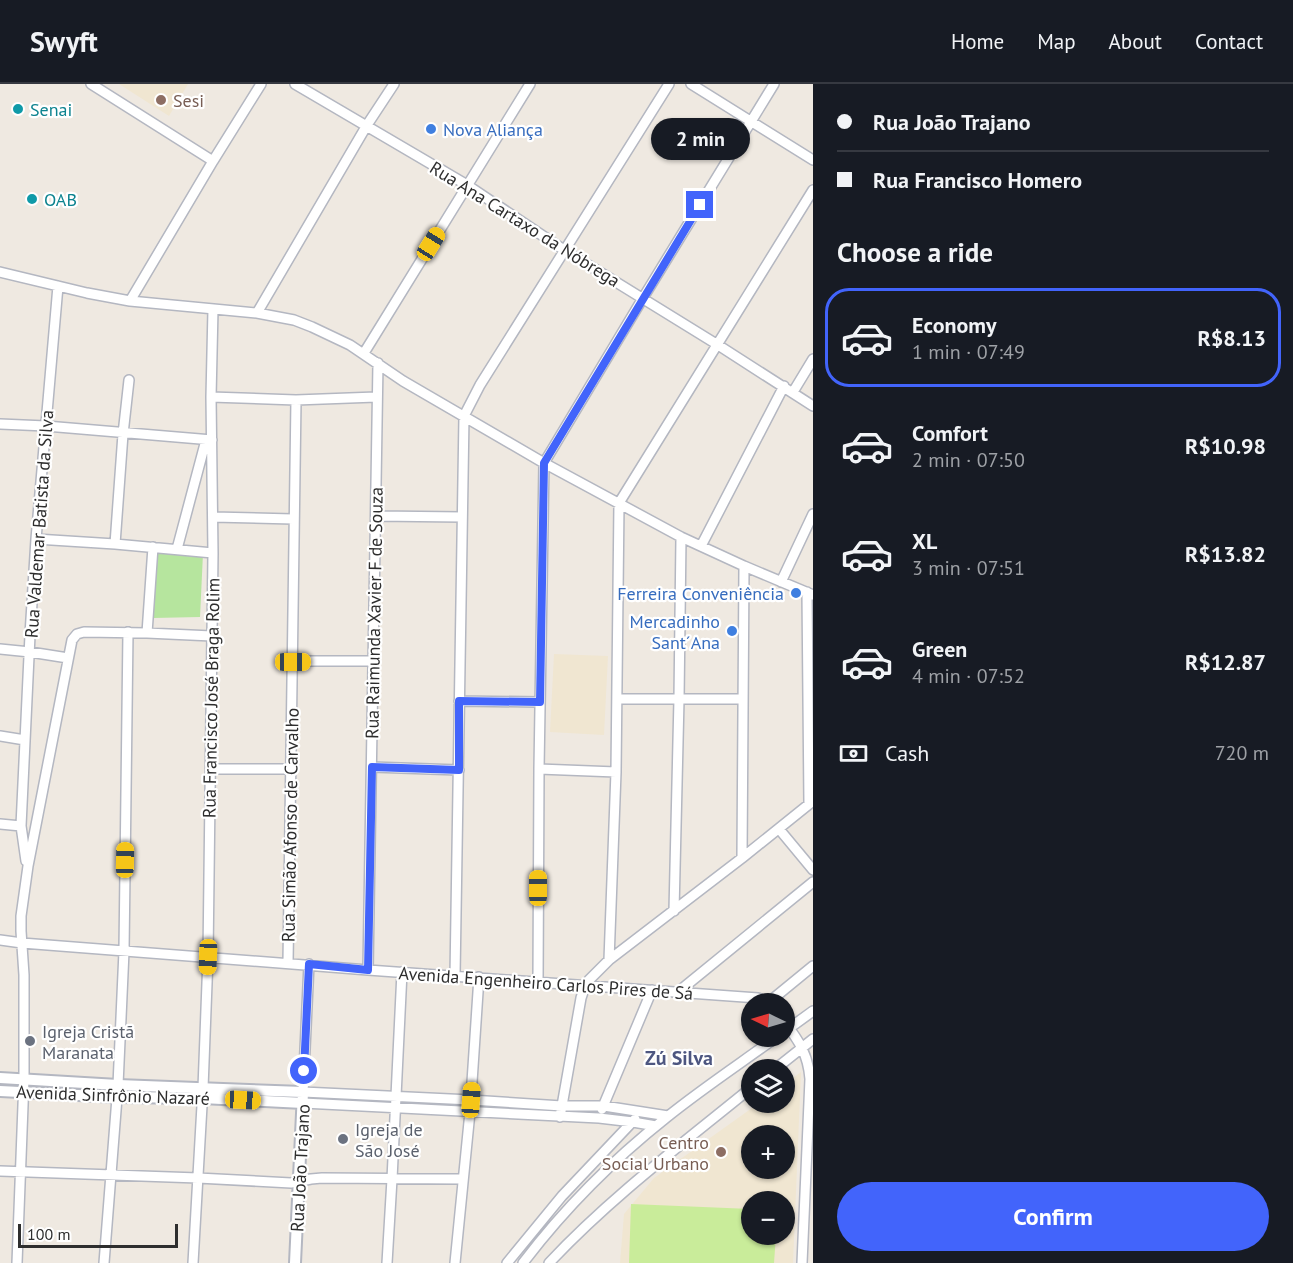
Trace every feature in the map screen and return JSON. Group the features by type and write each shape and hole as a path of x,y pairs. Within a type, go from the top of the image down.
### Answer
{"street":[{"path":"90,84 213,161"},
{"path":"130,301 261,84"},
{"name":"Rua Ana Cartaxo da Nóbrega","path":"295,84 467,185 564,250 813,406"},
{"path":"257,313 367,125 394,84"},
{"path":"364,353 530,84"},
{"path":"455,976 464,416 480,385 669,84"},
{"path":"692,84 813,160"},
{"path":"538,982 544,463 774,84"},
{"path":"609,960 616,772 619,503 813,190"},
{"path":"0,272 130,301 257,313 294,320 364,353 403,381 544,463 681,537 810,593 811,803 609,960 589,980 581,998 560,1117"},
{"name":"Rua Valdemar Batista da Silva","path":"58,286 36,539 30,652 68,658"},
{"name":"Rua Francisco José Braga Rolim","path":"193,1263 208,957 213,553 209,440 213,309"},
{"path":"793,392 813,359"},
{"name":"Rua Raimunda Xavier F de Souza","path":"368,970 378,363"},
{"path":"115,544 129,380"},
{"path":"702,546 784,386"},
{"path":"211,397 296,400 376,397"},
{"name":"Rua Simão Afonso de Carvalho","path":"288,963 296,400"},
{"path":"0,424 209,440 177,549"},
{"path":"781,582 813,514"},
{"path":"376,516 462,517"},
{"path":"213,517 293,519"},
{"path":"674,910 681,537"},
{"path":"36,539 213,553"},
{"path":"147,633 153,547"},
{"path":"742,858 744,566"},
{"path":"17,1263 24,1079 24,975 21,916 28,866 72,640 77,634 84,632 212,636"},
{"path":"104,1263 118,1085 124,951 129,632"},
{"path":"0,649 30,652 21,826 28,866"},
{"path":"293,662 374,661"},
{"path":"617,699 742,699"},
{"path":"459,701 540,702"},
{"path":"0,736 25,740"},
{"path":"372,767 459,770"},
{"path":"211,769 291,769"},
{"path":"539,770 616,772"},
{"path":"0,824 21,826"},
{"path":"779,829 813,870"},
{"path":"678,992 813,882"},
{"name":"Avenida Engenheiro Carlos Pires de Sá","path":"0,940 368,970 741,997"},
{"name":"Rua João Trajano","path":"296,1263 309,964"},
{"path":"782,993 813,966"},
{"path":"387,1263 402,972"},
{"path":"455,1263 471,1100 478,977"},
{"path":"599,1118 652,990"},
{"path":"795,1022 813,1011"},
{"path":"795,1038 802,1047 807,1060 810,1079 809,1187 802,1263"},
{"path":"787,1059 813,1039"},
{"path":"523,1263 581,1196 612,1165 668,1116 763,1047"},
{"name":"Avenida Sinfrônio Nazaré","path":"0,1078 303,1098 395,1107 599,1118 656,1126"},
{"name":"Avenida Sinfrônio Nazaré","path":"0,1091 117,1097 203,1093"},
{"name":"Avenida Sinfrônio Nazaré","path":"303,1098 395,1096 562,1106 604,1106 668,1116"},
{"path":"549,1263 577,1233 633,1183 741,1097"},
{"path":"507,1263 562,1196 633,1122 639,1112"},
{"path":"0,1171 291,1183 322,1178 463,1179"}],"shaded area":[{"name":"Sesi","path":"119,84 188,84 169,116"},
{"path":"554,654 608,656 604,735 550,732"},
{"name":"Centro Social Urbano","path":"801,1072 795,1215 795,1191 741,1191 741,1245 794,1245 793,1263 620,1263 624,1214 654,1178 745,1113 795,1113 795,1076"}],"green space":[{"path":"158,548 203,553 200,617 153,618"},
{"path":"631,1204 741,1209 741,1245 775,1245 774,1263 629,1263"}],"place":[{"name":"Sesi","path":"161,100"},
{"name":"Senai","path":"18,109"},
{"name":"Nova Aliança","path":"431,129"},
{"name":"OAB","path":"32,199"},
{"name":"Ferreira Conveniência","path":"796,593"},
{"name":"Mercadinho Sant´Ana","path":"732,631"},
{"name":"Igreja Cristã Maranata","path":"30,1041"},
{"name":"Igreja de São José","path":"343,1139"},
{"name":"Centro Social Urbano","path":"721,1152"}],"district":[{"name":"Zú Silva","path":"679,1058"}],"route":[{"path":"304,1071 309,964 368,970 372,767 459,770 459,701 540,702 544,463 700,205"}]}
